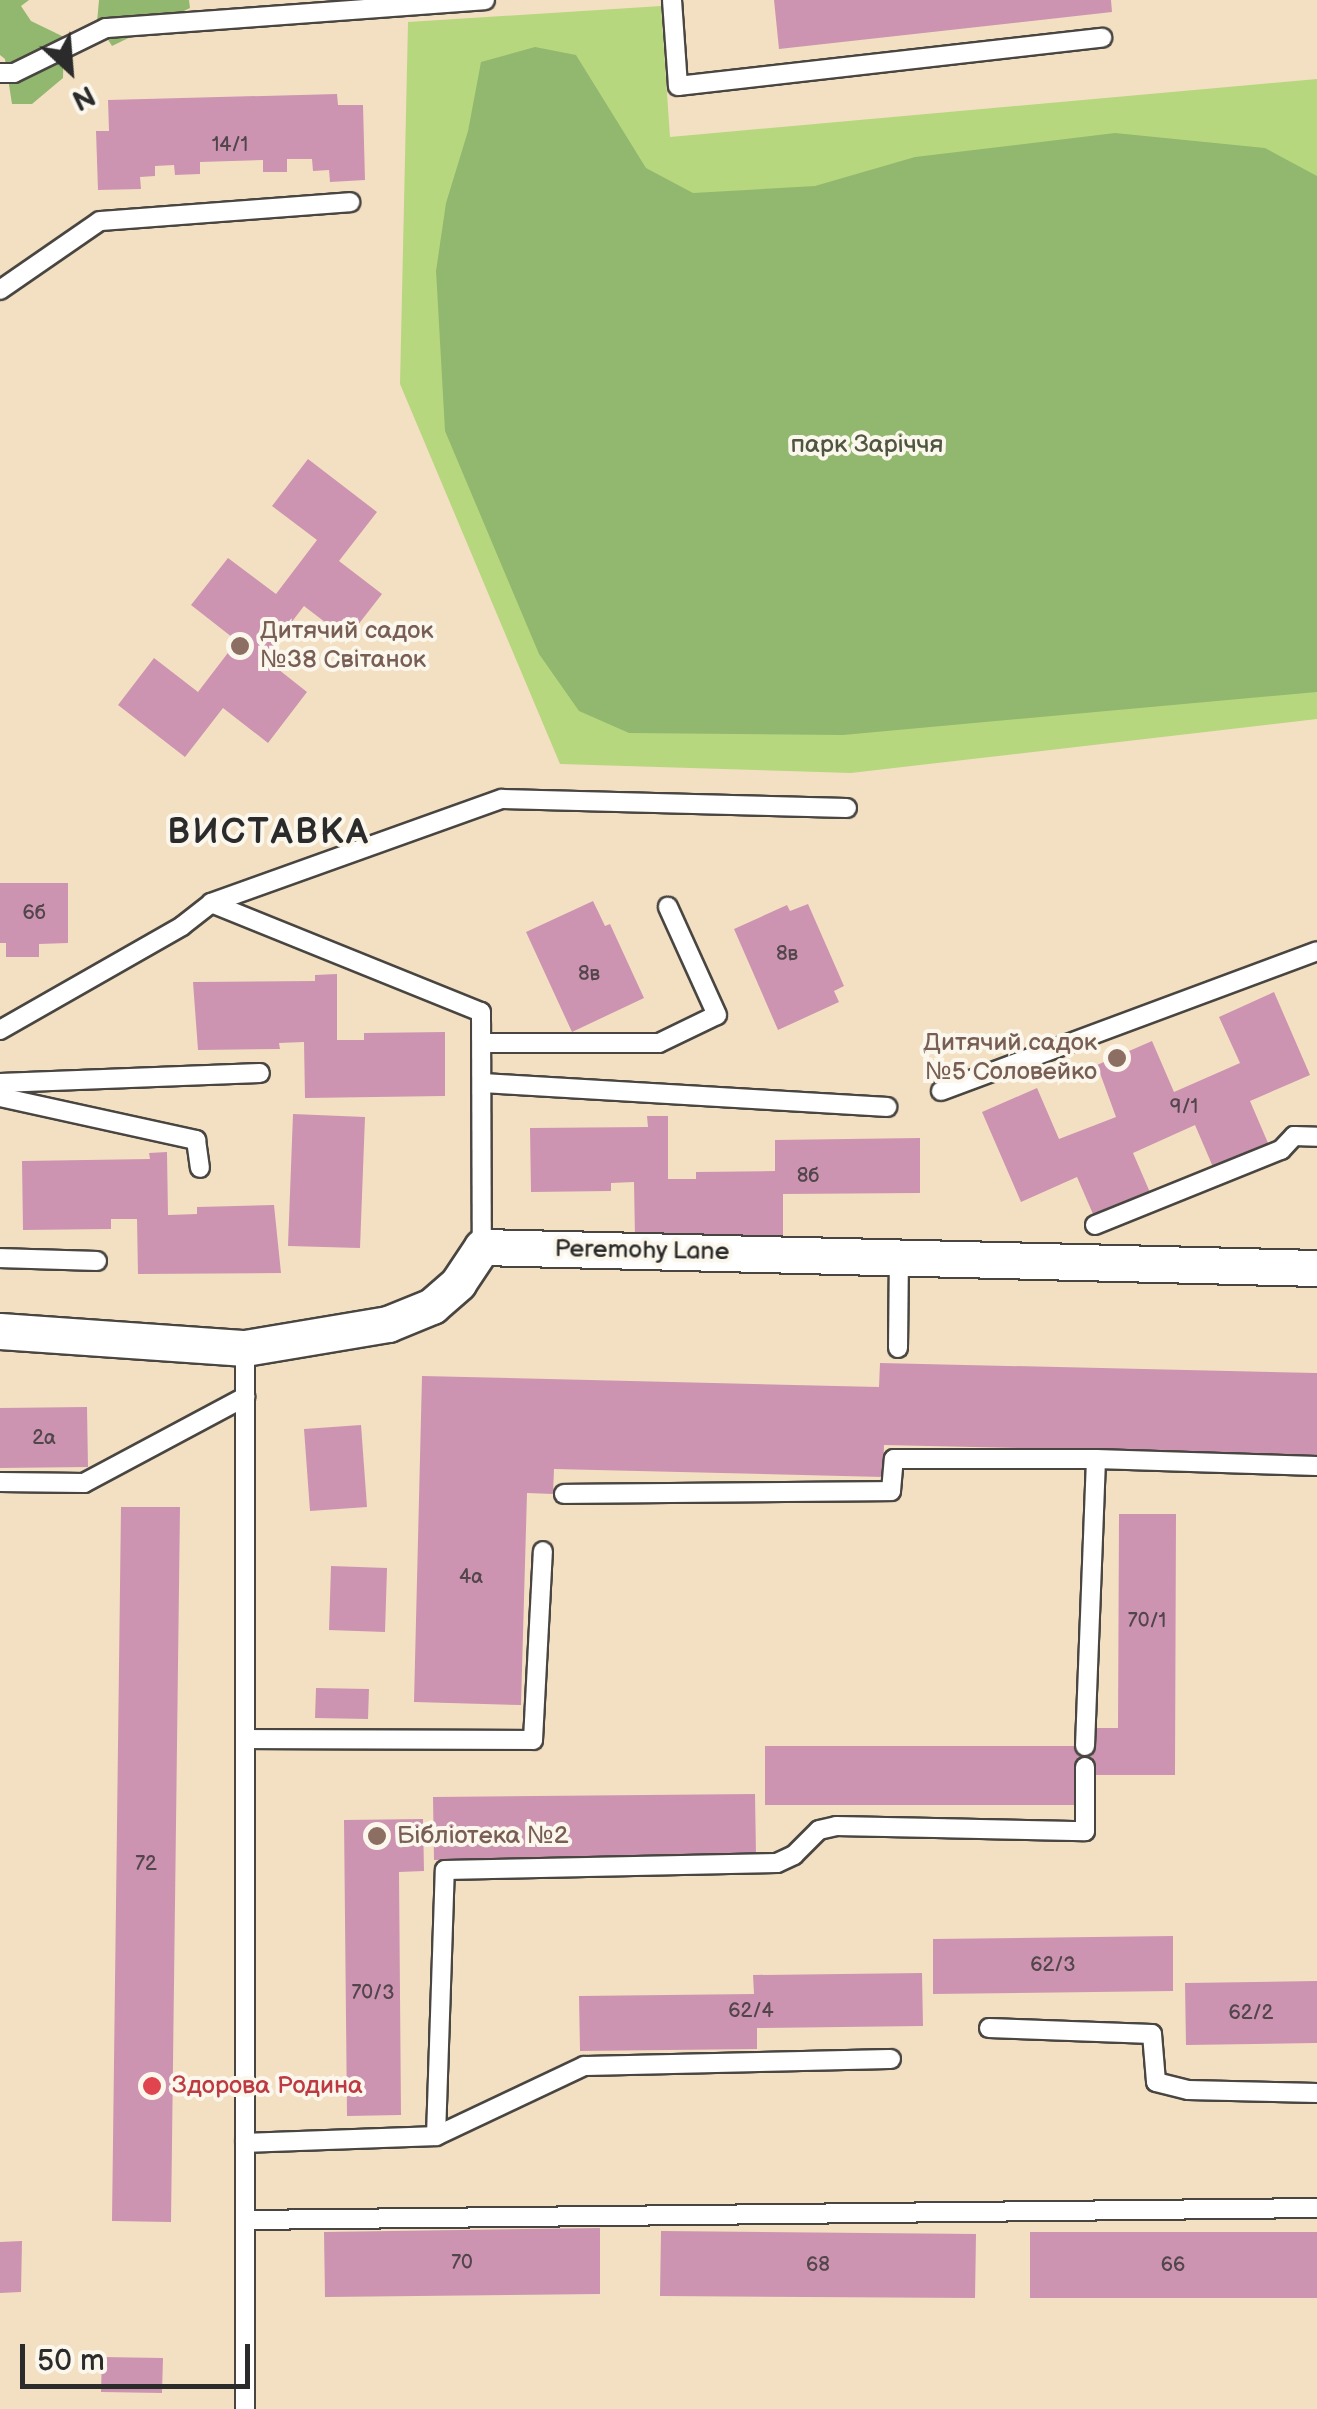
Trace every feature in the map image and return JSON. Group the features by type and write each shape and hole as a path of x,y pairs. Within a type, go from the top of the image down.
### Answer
{"street":[{"name":"Peremohy Lane","path":"482,1247 1317,1268"},
{"path":"0,1331 245,1348 388,1324 432,1306 458,1283 482,1247"}],"lane":[{"path":"0,73 14,73 106,28 485,0"},
{"path":"672,0 678,86 1102,38"},
{"path":"0,290 100,221 350,202"},
{"path":"0,1030 168,934 211,903 502,799 846,808"},
{"path":"211,903 480,1012 482,1247"},
{"path":"482,1043 659,1043 717,1015 668,907"},
{"path":"941,1091 1317,951"},
{"path":"0,1083 260,1073"},
{"path":"483,1083 887,1107"},
{"path":"0,1097 196,1140 200,1168"},
{"path":"1094,1226 1281,1150 1294,1136 1317,1136"},
{"path":"898,1348 899,1257"},
{"path":"0,1258 96,1261"},
{"path":"245,1348 245,2409"},
{"path":"0,1482 84,1483 244,1397"},
{"path":"564,1494 892,1491 894,1459 1096,1459 1317,1466"},
{"path":"1085,1746 1096,1459"},
{"path":"245,1739 533,1740 543,1550"},
{"path":"436,2136 446,1870 777,1863 794,1855 819,1830 836,1826 1084,1831 1085,1768"},
{"path":"989,2028 1152,2034 1156,2082 1188,2090 1317,2093"},
{"path":"245,2143 436,2136 584,2066 891,2060"},
{"path":"245,2220 1317,2208"}],"green space":[{"path":"0,0 29,0 21,6 31,21 64,37 63,78 32,104 12,104 5,59 0,55"},
{"path":"99,0 189,0 190,8 112,46 97,22"},
{"name":"парк Заріччя","path":"661,6 670,137 1317,79 1317,719 851,773 560,764 400,384 408,22"},
{"name":"парк Заріччя","path":"535,47 576,55 646,168 693,193 815,186 915,157 1115,133 1265,148 1317,176 1317,692 843,735 629,733 579,711 539,654 445,431 436,271 446,203 468,131 481,62"}],"building":[{"path":"774,0 1111,0 1112,12 779,49"},
{"path":"337,94 338,105 363,105 365,180 330,182 329,170 313,171 312,159 287,159 287,172 263,172 263,160 200,162 200,174 175,175 174,165 155,166 155,176 140,177 141,189 98,190 96,131 109,131 108,100"},
{"path":"308,459 377,512 339,561 382,594 347,639 304,606 264,658 307,692 268,743 223,708 185,757 118,705 154,658 198,692 237,641 191,605 228,558 276,594 317,540 272,506"},
{"path":"0,883 68,883 68,943 39,944 39,957 6,957 6,943 0,943"},
{"path":"593,901 605,926 610,924 644,998 572,1032 526,932"},
{"path":"808,904 844,986 834,991 839,1002 778,1030 734,929 787,905 790,911"},
{"path":"337,974 337,1040 364,1040 364,1033 445,1032 445,1096 305,1098 304,1042 279,1043 280,1049 198,1050 193,982 315,981 315,975"},
{"path":"1274,992 1310,1075 1250,1101 1271,1150 1216,1174 1195,1125 1133,1153 1152,1197 1096,1221 1077,1177 1021,1202 982,1112 1037,1088 1059,1139 1116,1117 1097,1065 1152,1041 1174,1092 1240,1063 1219,1017"},
{"path":"293,1114 365,1117 360,1248 288,1246"},
{"path":"647,1116 668,1116 668,1179 696,1179 696,1172 775,1171 775,1140 920,1138 920,1193 783,1194 783,1238 635,1239 634,1182 611,1183 611,1191 531,1192 530,1128 648,1127"},
{"path":"167,1152 168,1215 197,1214 197,1207 274,1205 281,1273 138,1274 137,1219 111,1219 111,1229 23,1230 22,1161 150,1159 149,1153"},
{"path":"880,1363 1317,1373 1317,1455 884,1445 883,1477 554,1469 553,1494 527,1493 521,1705 414,1702 422,1376 879,1387"},
{"path":"87,1407 88,1467 0,1468 0,1408"},
{"path":"361,1425 367,1507 310,1511 304,1429"},
{"path":"121,1507 180,1507 171,2222 112,2221"},
{"path":"1119,1514 1176,1514 1175,1775 1096,1775 1096,1768 1074,1768 1074,1805 765,1805 765,1746 1096,1746 1096,1728 1118,1728"},
{"path":"331,1566 387,1568 385,1632 329,1630"},
{"path":"316,1688 369,1689 368,1719 315,1718"},
{"path":"755,1794 756,1856 434,1860 433,1797"},
{"path":"423,1819 424,1871 399,1872 401,2115 347,2116 344,1820"},
{"path":"1173,1936 1173,1991 933,1994 933,1939"},
{"path":"922,1973 923,2026 757,2028 757,2049 580,2051 579,1996 754,1994 753,1975"},
{"path":"1317,1981 1317,2043 1186,2045 1185,1983"},
{"path":"600,2228 600,2294 325,2297 324,2232"},
{"path":"661,2231 976,2234 975,2298 660,2296"},
{"path":"1030,2232 1317,2232 1317,2298 1030,2298"},
{"path":"22,2241 21,2292 0,2293 0,2242"},
{"path":"102,2357 163,2358 162,2393 101,2392"}],"place":[{"name":"Дитячий садок №38 Світанок","path":"240,646"},
{"name":"Дитячий садок №5 Соловейко","path":"1117,1058"},
{"name":"Бібліотека №2","path":"377,1836"},
{"name":"Здорова Родина","path":"152,2086"}],"district":[{"name":"ВИСТАВКА","path":"269,833"}]}
